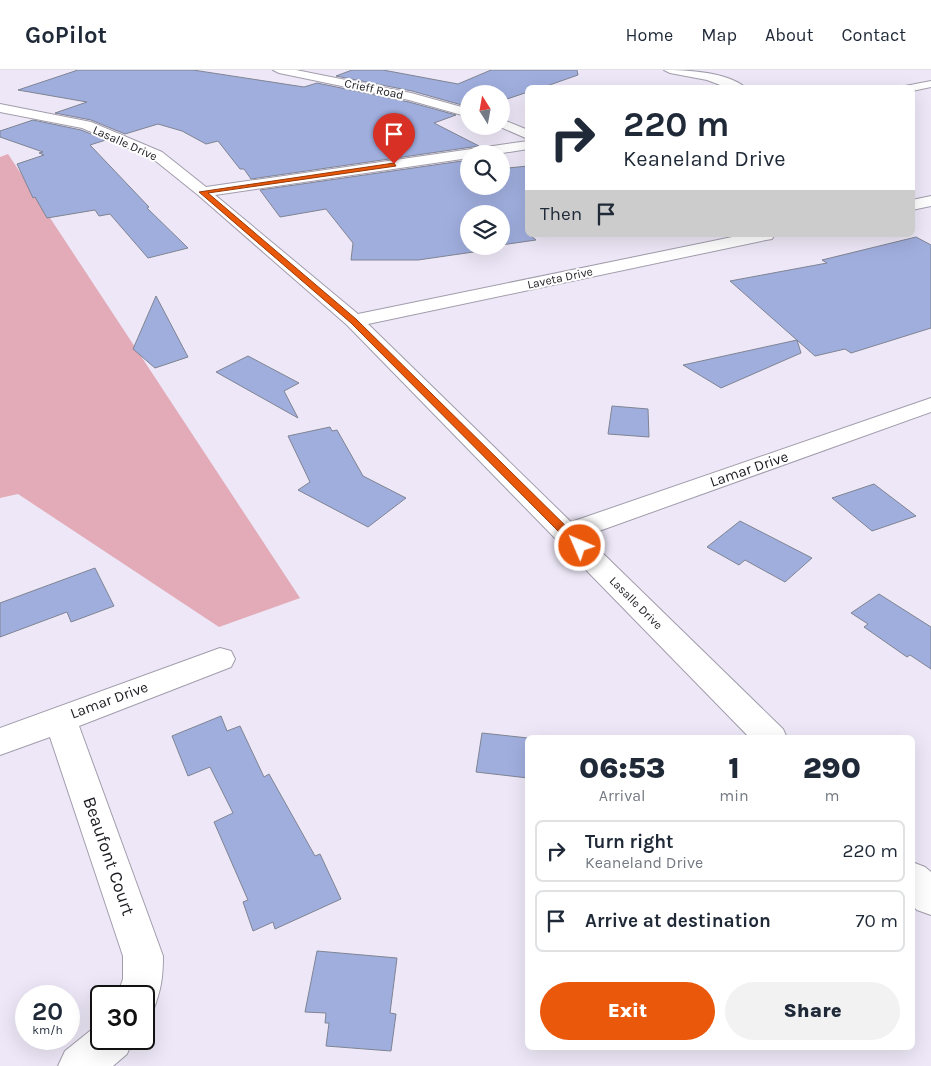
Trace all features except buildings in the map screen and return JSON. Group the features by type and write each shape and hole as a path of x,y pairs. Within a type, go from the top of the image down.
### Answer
{"street":[{"name":"Crieff Road","path":"279,70 411,97 460,111"},
{"path":"670,70 710,77 732,85"},
{"path":"915,87 931,84"},
{"name":"Lasalle Drive","path":"0,108 86,126 157,155 354,321 768,735"},
{"path":"510,127 525,135"},
{"path":"202,192 525,145"},
{"path":"915,204 931,201"},
{"name":"Laveta Drive","path":"354,321 756,237"},
{"name":"Lamar Drive","path":"566,533 931,405"},
{"name":"Lamar Drive","path":"0,742 220,659"},
{"name":"Beaufont Court","path":"60,718 143,956 141,985"},
{"path":"915,882 931,897"},
{"path":"80,1066 99,1050"}],"shaded area":[{"path":"8,154 300,598 219,627 18,494 0,498 0,157"}],"route":[{"path":"394,164 202,192 354,321 580,546"}]}
